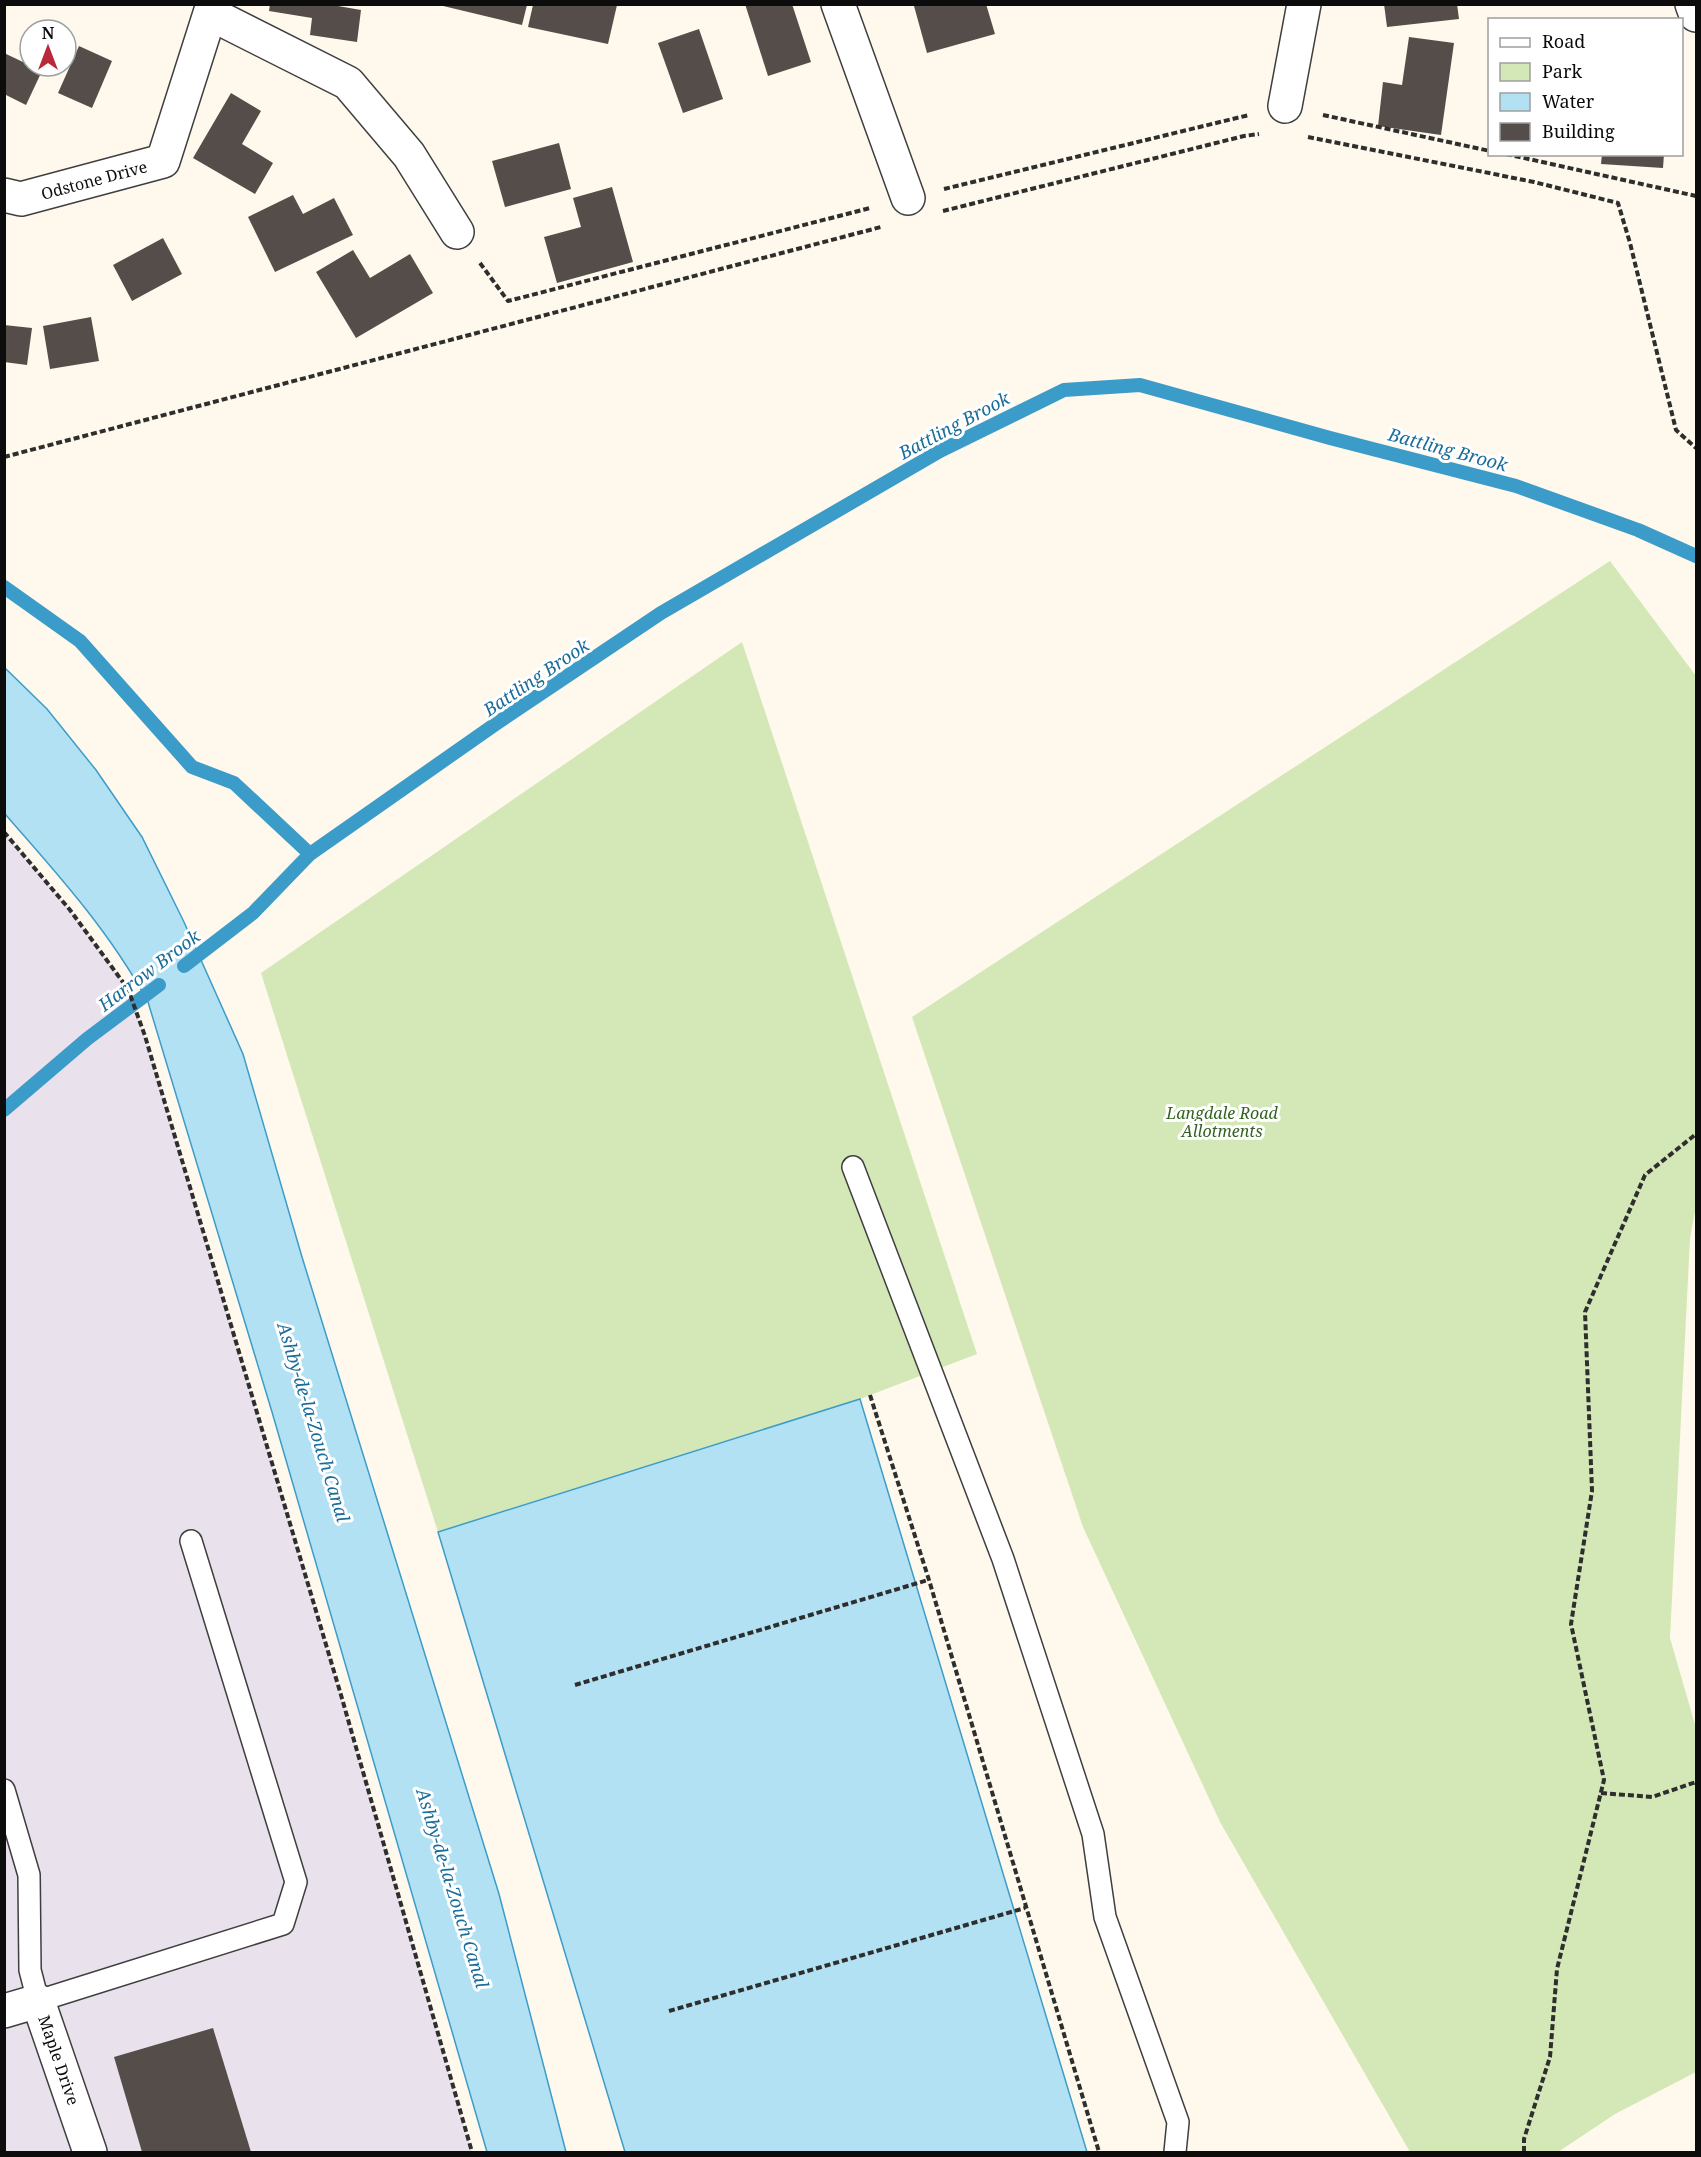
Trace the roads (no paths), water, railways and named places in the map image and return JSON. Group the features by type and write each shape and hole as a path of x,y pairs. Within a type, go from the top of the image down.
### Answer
{"street":[{"path":"838,4 921,206"},
{"path":"1285,106 1304,4"},
{"path":"1692,4 1696,15"},
{"path":"212,9 348,83 409,155 457,232"},
{"name":"Odstone Drive","path":"4,195 21,199 164,161 212,9"},
{"name":"Maple Drive","path":"4,2011 38,2001 90,2152"}],"lane":[{"path":"853,1167 1003,1559 1093,1834 1105,1917 1178,2122 1175,2152"},
{"path":"4,1791 29,1875 30,1970 38,2001 283,1924 297,1882 191,1541"}],"water":[{"name":"Ashby-de-la-Zouch Canal","path":"5,668 47,709 96,770 142,837 184,922 243,1054 302,1257 499,1894 566,2152 487,2152 272,1412 148,1002 100,927 5,814"},
{"path":"860,1399 1087,2152 625,2152 438,1532"}],"waterway":[{"name":"Battling Brook","path":"184,966 253,913 310,854 497,723 661,613 940,451 1064,390 1140,385 1330,438 1516,486 1638,530 1696,556"},
{"path":"4,587 80,641 192,767 234,783 310,854"},
{"name":"Harrow Brook","path":"4,1110 87,1039 159,985"}],"park label":[{"name":"Langdale Road Allotments","path":"1222,1122"}]}
